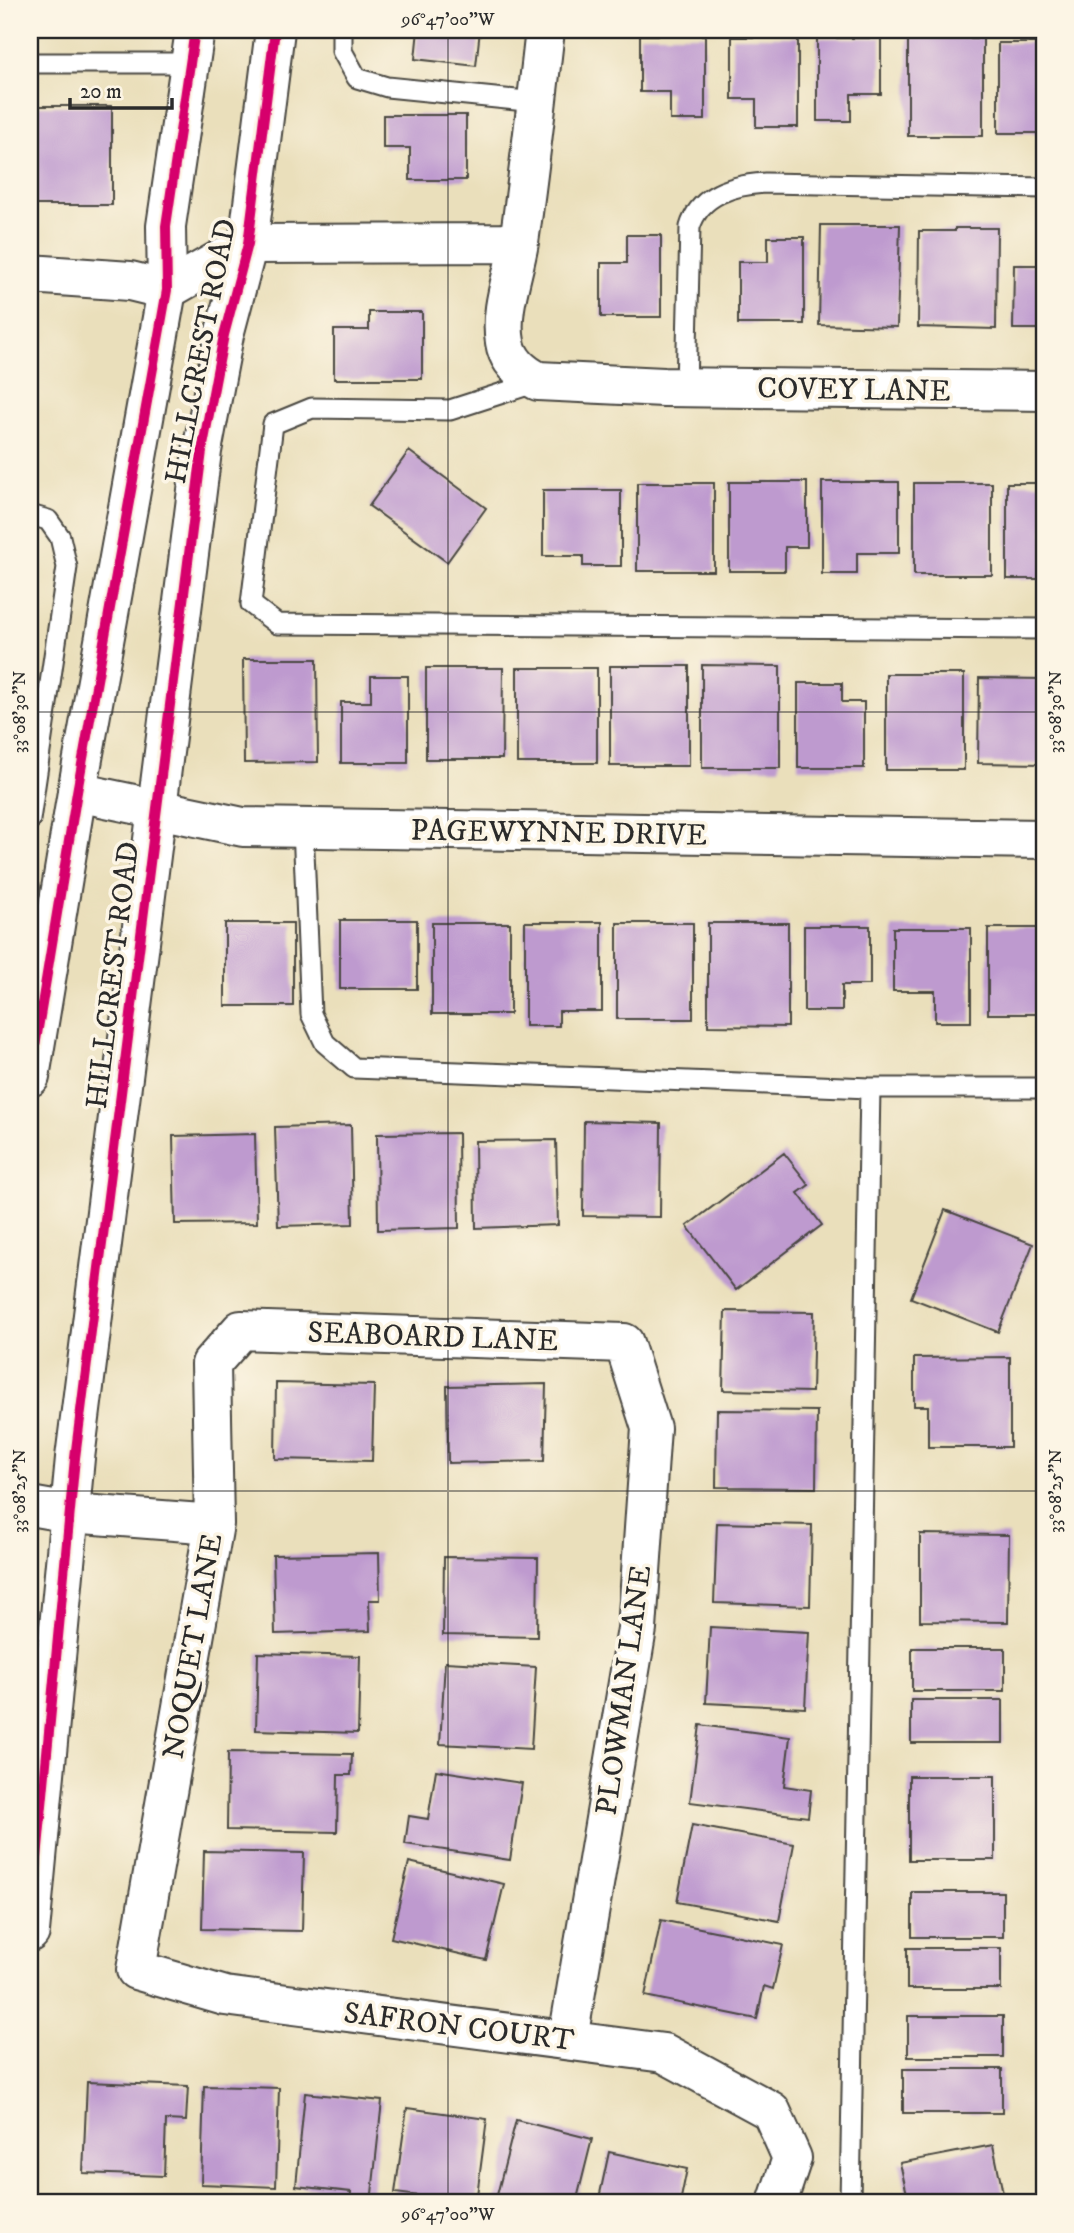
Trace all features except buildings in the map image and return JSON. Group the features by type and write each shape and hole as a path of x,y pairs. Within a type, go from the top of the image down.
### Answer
{"street":[{"name":"HILLCREST ROAD","path":"30,1932 70,1513 202,451 224,335 248,244 275,30"},
{"path":"538,381 518,368 505,344 503,322 519,243 545,30"},
{"name":"HILLCREST ROAD","path":"30,1077 77,792 167,290 166,226 192,46"},
{"path":"30,274 130,281 167,290 248,244 519,243"},
{"name":"COVEY LANE","path":"538,381 675,387 1044,391"},
{"name":"PAGEWYNNE DRIVE","path":"77,792 243,827 1044,839"},
{"name":"SEABOARD LANE","path":"241,1330 624,1343"},
{"name":"NOQUET LANE","path":"136,1970 214,1524 211,1364 241,1330"},
{"name":"PLOWMAN LANE","path":"568,2039 637,1629 651,1428 624,1343"},
{"path":"30,1506 70,1513 214,1524"},
{"name":"SAFRON COURT","path":"136,1970 225,1996 664,2053 771,2111 792,2158 777,2203"}],"lane":[{"path":"342,30 342,51 357,78 387,87 536,102"},
{"path":"30,63 192,46"},
{"path":"675,387 690,227 694,211 704,200 746,184 765,183 1044,188"},
{"path":"538,381 450,410 312,408 273,424 251,604 277,624 1044,629"},
{"path":"30,515 48,520 60,537 67,567 30,820"},
{"path":"303,828 311,1014 325,1043 354,1068 870,1088 1044,1088"},
{"path":"850,2203 870,1088"}],"cycle path":[{"path":"30,1077 77,792 167,290 166,226 195,30"},
{"path":"30,1932 75,1458 202,451 224,335 248,244 275,30"}]}
